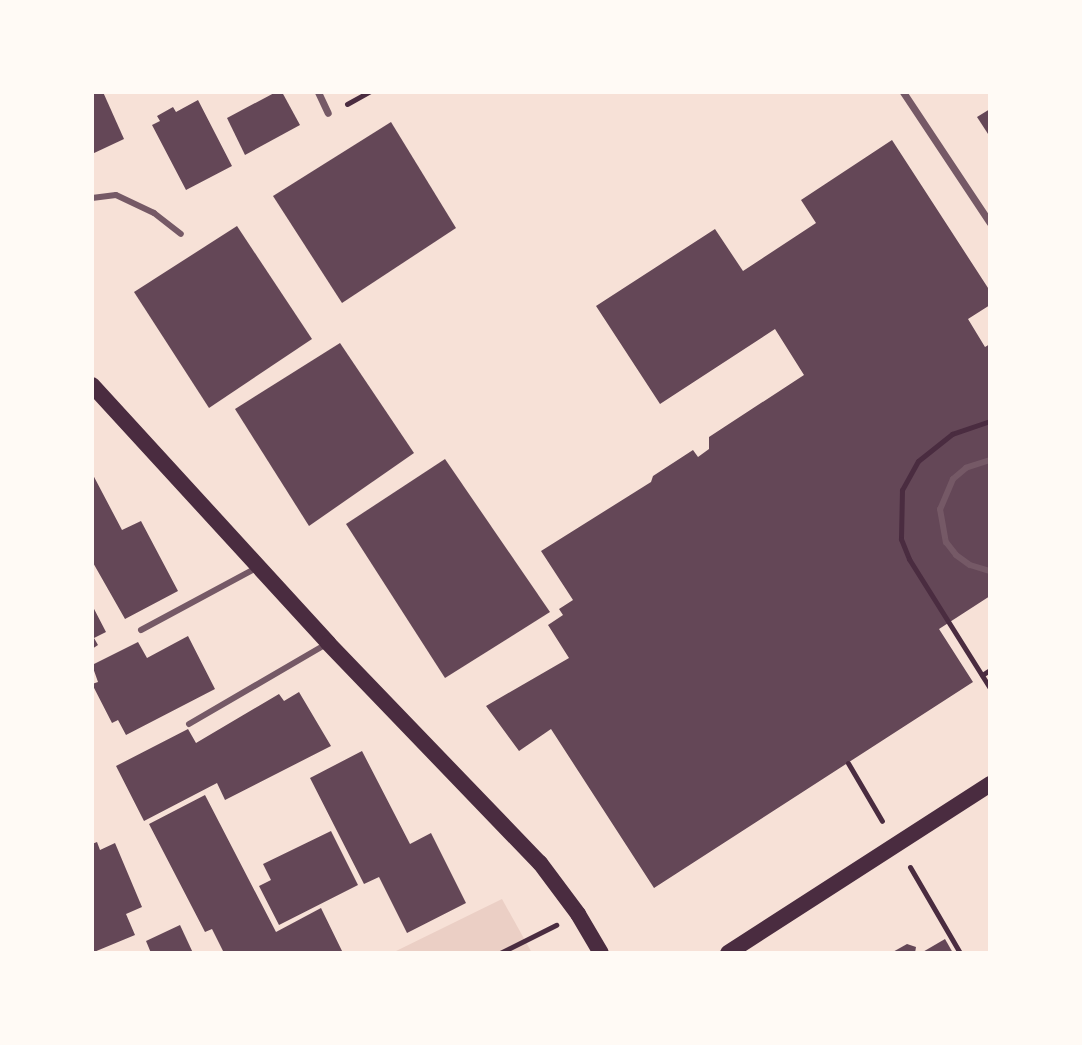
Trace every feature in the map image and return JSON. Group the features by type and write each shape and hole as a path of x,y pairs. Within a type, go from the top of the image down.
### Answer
{"main road":[{"path":"92,385 328,643 540,863 578,914 601,953"},
{"path":"728,953 990,784"}],"street":[{"path":"318,92 328,113"},
{"path":"903,92 990,223"}],"lane":[{"path":"92,198 116,195 154,213 181,234"},
{"path":"990,460 966,468 953,479 940,509 946,542 956,555 970,565 990,571"},
{"path":"141,630 258,567"},
{"path":"189,724 328,643"}],"path":[{"path":"982,675 990,670"},
{"path":"944,925 960,953"},
{"path":"500,953 525,941"}],"shaded area":[{"path":"502,899 532,953 392,953"}],"building":[{"path":"92,92 103,92 124,139 92,154"},
{"path":"276,92 282,92 300,125 245,155 227,118"},
{"path":"198,100 232,166 186,190 152,125 160,121 157,116 173,107 176,112"},
{"path":"990,109 990,137 977,117"},
{"path":"391,122 456,228 342,303 273,196"},
{"path":"892,140 990,291 990,305 968,319 985,347 990,344 990,596 939,629 973,682 654,888 551,729 519,751 486,706 569,658 548,625 563,615 559,609 573,600 541,551 651,482 653,476 693,450 698,457 709,449 709,437 804,375 775,329 660,404 596,306 715,229 743,271 816,223 801,200"},
{"path":"237,226 312,339 209,408 134,292"},
{"path":"340,343 414,453 309,526 235,409"},
{"path":"445,459 550,612 445,678 346,524"},
{"path":"92,473 122,530 141,521 178,591 125,619 92,561"},
{"path":"92,605 106,632 94,638 98,645 92,649"},
{"path":"188,636 215,689 126,735 118,720 112,723 92,684 98,682 92,665 138,642 147,658"},
{"path":"299,692 331,746 225,800 217,783 144,821 116,766 188,729 196,743 279,694 284,701"},
{"path":"362,751 410,844 431,833 466,903 407,933 379,877 364,884 310,778"},
{"path":"205,795 276,932 321,908 343,953 224,953 212,929 205,932 149,824"},
{"path":"331,831 358,885 279,925 259,886 271,880 263,864"},
{"path":"97,842 100,850 115,843 142,907 126,914 135,935 94,952 92,844"},
{"path":"180,925 193,953 151,953 146,941"},
{"path":"945,939 953,953 921,953"},
{"path":"907,944 916,947 915,953 891,953"}]}
